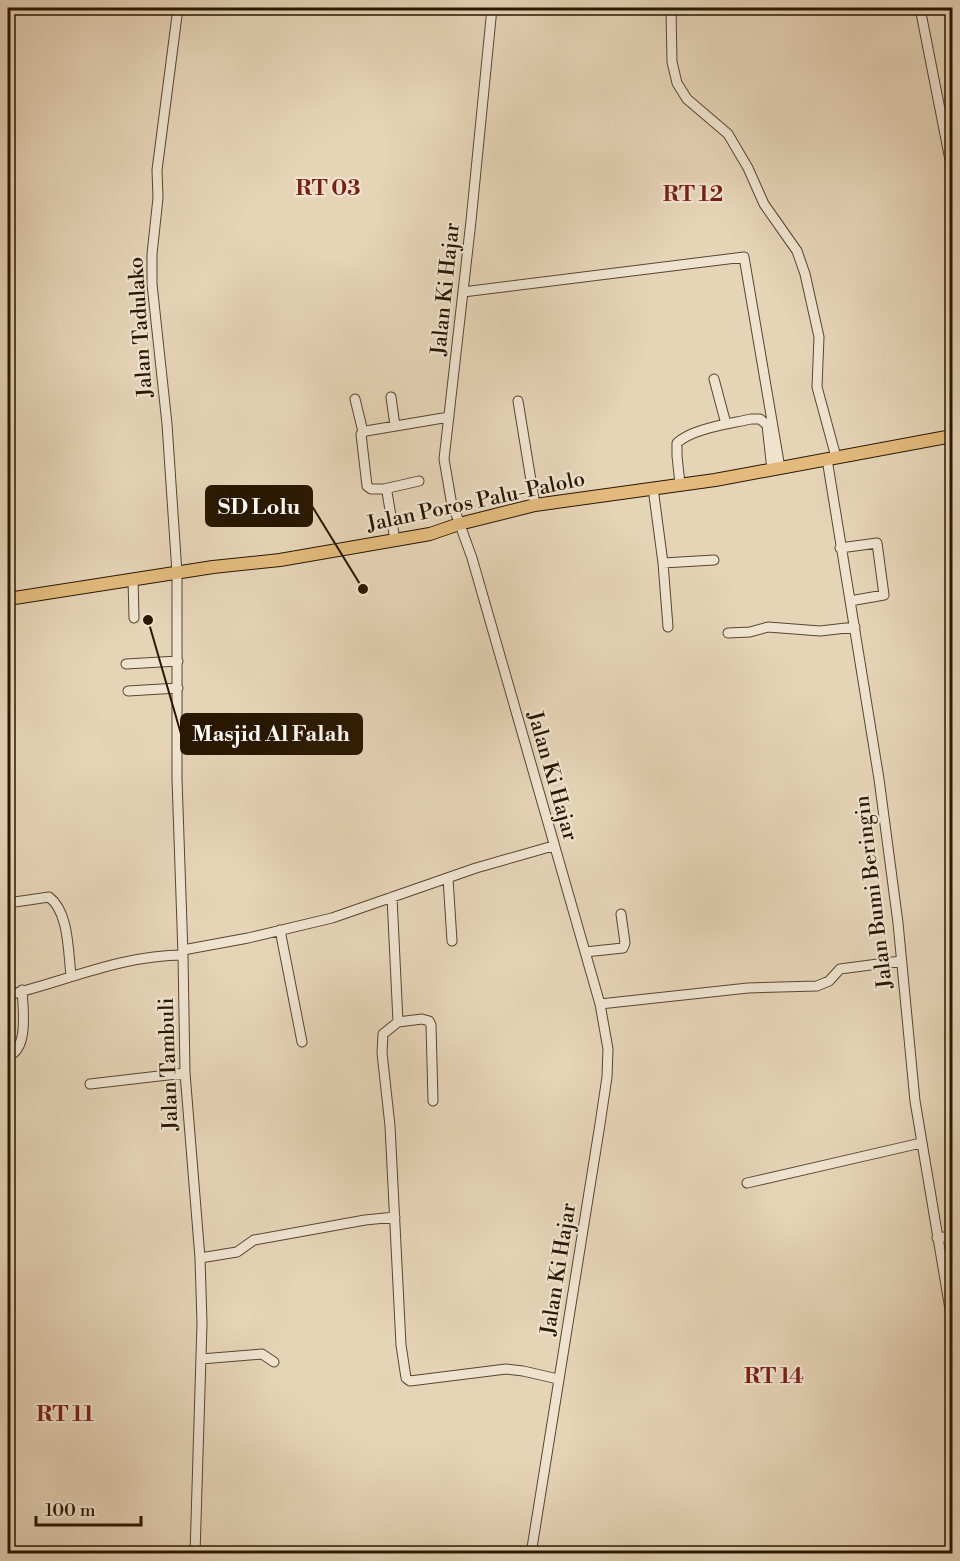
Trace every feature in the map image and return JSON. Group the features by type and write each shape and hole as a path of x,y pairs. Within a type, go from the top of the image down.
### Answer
{"main road":[{"name":"Jalan Poros Palu-Palolo","path":"8,599 133,579 280,560 430,534 459,524 535,505 776,469 952,436"}],"street":[{"name":"Jalan Tadulako","path":"177,573 167,424 152,274 158,198 157,170 178,8"},
{"name":"Jalan Ki Hajar","path":"492,8 445,467 451,500 472,558 600,1004 608,1041 607,1077 531,1554"},
{"name":"Jalan Bumi Beringin","path":"671,8 672,62 676,84 687,99 728,134 748,168 764,204 797,251 805,274 819,337 817,387 832,458 840,548 855,627 885,824 921,1143 952,1321"},
{"path":"920,8 952,170"},
{"path":"463,292 744,257 776,469"},
{"path":"714,379 726,424"},
{"path":"391,398 395,426"},
{"path":"355,399 363,432 361,438 367,487 384,489 419,482"},
{"path":"518,400 535,505"},
{"path":"363,432 449,417"},
{"path":"680,484 677,443 688,436 726,424 756,418 766,423 776,469"},
{"path":"653,488 663,563 668,627"},
{"path":"384,489 395,540"},
{"path":"840,548 877,543 884,595 850,601"},
{"path":"663,563 714,560"},
{"name":"Jalan Tambuli","path":"177,573 177,779 185,1073 200,1258 201,1359 195,1554"},
{"path":"133,579 134,618"},
{"path":"729,633 750,632 768,627 820,631 855,627"},
{"path":"126,664 178,661"},
{"path":"128,692 178,688"},
{"path":"8,995 71,975 134,960 183,952 324,920 448,878 553,846"},
{"path":"448,878 452,941"},
{"path":"8,903 49,897 56,902 61,910 64,924 71,975"},
{"path":"392,897 398,1022"},
{"path":"585,952 623,948 625,945 621,914"},
{"path":"280,930 302,1042"},
{"path":"600,1004 747,988 817,986 829,981 840,969 901,961"},
{"path":"8,1056 14,1054 19,1047 23,1027 22,990"},
{"path":"433,1101 431,1025 422,1019 398,1022 383,1034 382,1053 390,1126 401,1345 407,1380 503,1369 558,1379"},
{"path":"90,1083 185,1073"},
{"path":"747,1183 921,1143"},
{"path":"200,1258 237,1252 254,1240 394,1217"},
{"path":"937,1238 952,1236"},
{"path":"201,1359 262,1354 274,1362"}],"place":[{"name":"SD Lolu","path":"363,589"},
{"name":"Masjid Al Falah","path":"148,620"}],"district":[{"name":"RT 03","path":"328,188"},
{"name":"RT 12","path":"693,194"},
{"name":"RT 14","path":"774,1376"},
{"name":"RT 11","path":"65,1414"}]}
